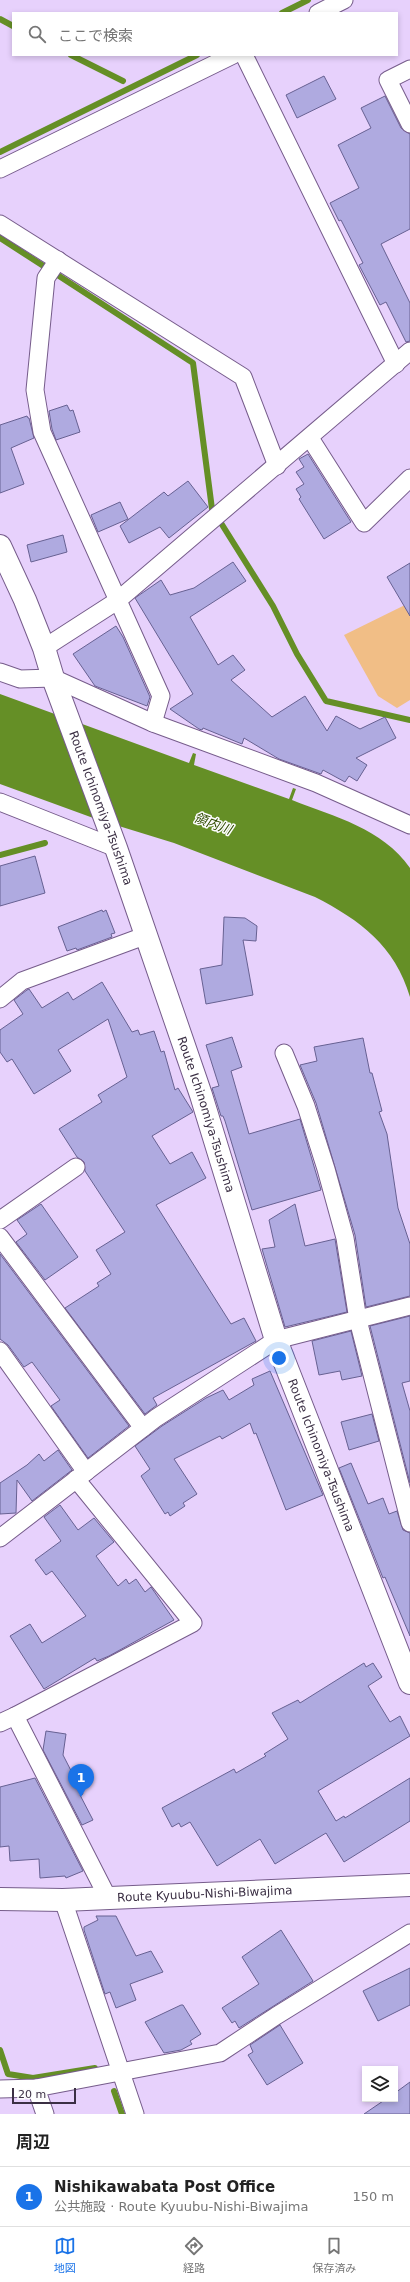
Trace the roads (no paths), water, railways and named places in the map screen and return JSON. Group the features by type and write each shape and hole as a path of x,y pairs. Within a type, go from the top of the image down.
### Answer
{"main road":[{"name":"Route Ichinomiya-Tsushima","path":"0,546 44,648 60,699 147,934 201,1095 276,1340 410,1683"},
{"name":"Route Kyuubu-Nishi-Biwajima","path":"0,1899 63,1900 410,1885"}],"street":[{"path":"320,12 344,0"},
{"path":"0,169 232,56"},
{"path":"244,56 396,364"},
{"path":"410,69 388,80 410,124"},
{"path":"0,224 243,378 277,466"},
{"path":"58,260 46,278 35,390 37,409 42,432 161,696 153,723"},
{"path":"44,648 117,600 310,438 410,351"},
{"path":"310,438 364,523 410,478"},
{"path":"0,672 20,679 53,678 153,723 316,783 409,824"},
{"path":"0,802 113,840"},
{"path":"0,999 22,981 147,934"},
{"path":"284,1054 306,1106 326,1169 345,1238 358,1320 410,1523"},
{"path":"0,1220 76,1167"},
{"path":"0,1237 143,1428"},
{"path":"0,1538 143,1428 276,1340 410,1306"},
{"path":"0,1350 81,1476 193,1623 7,1719 108,1898"},
{"path":"63,1900 135,2114"},
{"path":"0,2089 36,2088 122,2074 220,2053 276,2016 410,1933"},
{"path":"36,2088 45,2114"}],"water":[{"name":"領内川","path":"0,694 189,763 193,753 196,754 194,765 289,799 293,788 296,789 292,800 357,825 386,843 399,854 410,868 410,997 395,963 374,936 347,915 315,897 174,843 96,819 0,784"}],"waterway":[{"path":"284,12 308,0"},
{"path":"0,19 12,25"},
{"path":"73,56 123,81"},
{"path":"0,152 195,56"},
{"path":"0,238 45,267"},
{"path":"56,274 193,363 212,509"},
{"path":"221,523 273,606 297,654 326,701 410,720"},
{"path":"0,855 45,843"},
{"path":"0,2050 8,2074 33,2078 95,2068"},
{"path":"114,2091 122,2114"}],"place":[{"name":"Nishikawabata Post Office","path":"81,1797"}]}
